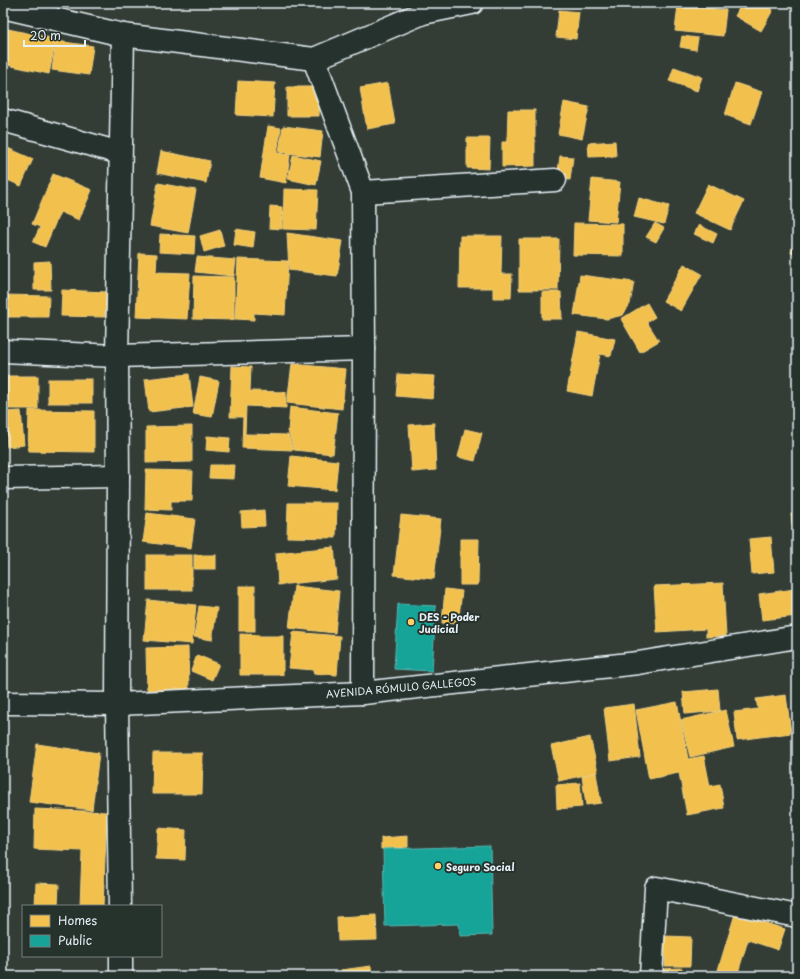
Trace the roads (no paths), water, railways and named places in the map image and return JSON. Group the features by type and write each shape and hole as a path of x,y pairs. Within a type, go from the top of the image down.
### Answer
{"street":[{"path":"3,7 123,36 314,59 423,13 472,3"},
{"path":"120,905 117,704 117,356 123,36"},
{"path":"314,59 364,192 363,693"},
{"path":"3,120 120,153"},
{"path":"364,192 554,180"},
{"path":"3,351 117,356 364,349"},
{"path":"3,478 118,476"},
{"name":"AVENIDA RÓMULO GALLEGOS","path":"3,703 117,704 363,693 638,663 797,637"},
{"path":"651,976 656,888 797,916"},
{"path":"120,957 121,976"}],"place":[{"name":"DES - Poder Judicial","path":"411,622"},
{"name":"Seguro Social","path":"438,866"}]}
